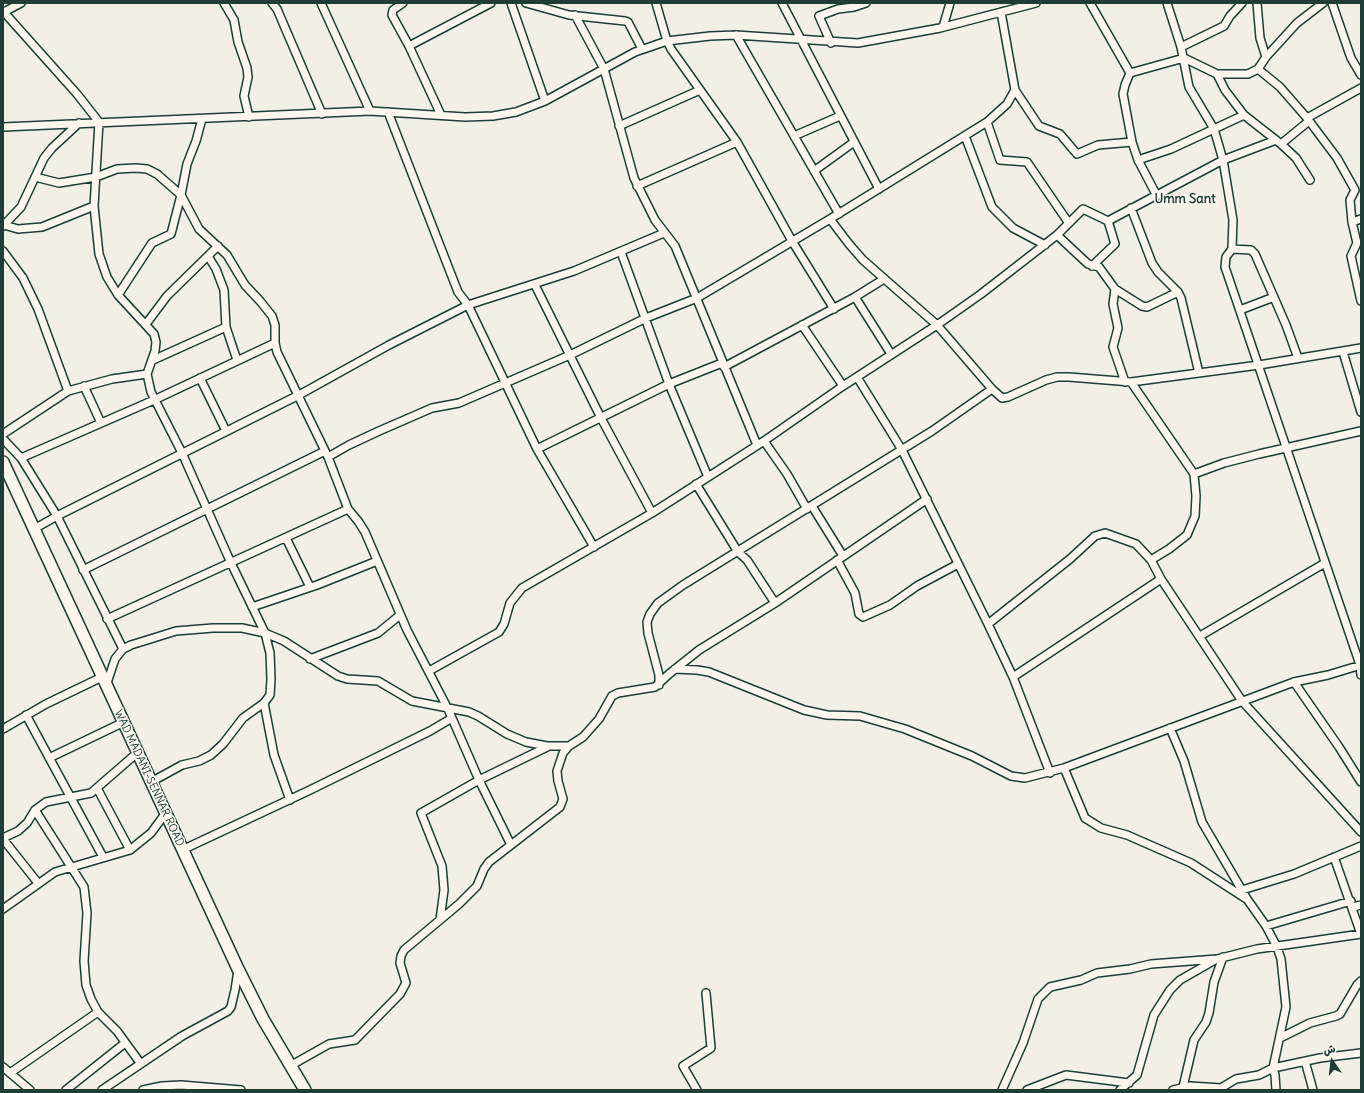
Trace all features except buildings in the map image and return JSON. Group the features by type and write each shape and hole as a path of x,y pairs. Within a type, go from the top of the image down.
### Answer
{"highway":[{"name":"WAD MADANI-SENNAR ROAD","path":"3,462 238,969 263,1019 290,1066 306,1090"}],"street":[{"path":"21,3 4,12 77,94 99,122 94,206 99,254 107,277 118,295 154,334 156,342 153,360 147,374 154,400 182,453 231,563 266,633 270,653 270,695 264,703 243,718 223,744 211,755 166,773 151,782"},
{"path":"224,3 234,20 238,42 247,68 247,82 244,96 249,117"},
{"path":"272,3 277,9 322,114"},
{"path":"321,3 370,111"},
{"path":"403,3 392,13 409,46 440,115"},
{"path":"409,46 491,3"},
{"path":"511,3 545,101"},
{"path":"526,3 575,16 628,22 642,49"},
{"path":"656,3 667,41 737,142 792,241 834,309"},
{"path":"782,3 879,189"},
{"path":"831,43 820,16 838,9 854,7 866,3"},
{"path":"942,27 950,3"},
{"path":"3,127 370,111 465,117 493,116 516,112 545,101 642,49 667,41 710,36 736,35 831,43 858,43 942,27 1035,3"},
{"path":"1090,3 1130,73"},
{"path":"1167,3 1184,58 1188,87 1214,129 1223,160 1233,215 1232,249 1226,258 1225,267 1360,665 1361,674"},
{"path":"1181,47 1224,26 1230,16 1242,3"},
{"path":"1257,3 1260,38 1266,57"},
{"path":"1130,73 1184,58 1217,74 1248,74 1258,69 1266,57 1297,23 1323,3"},
{"path":"1332,3 1351,58 1361,75"},
{"path":"1001,12 1015,90 1039,126 1060,134 1077,154 1098,145 1132,142"},
{"path":"575,16 604,69 637,186 664,233 675,246 723,365 760,443 787,474 810,508 840,558 855,593 859,614 863,617 890,605 917,586 958,564"},
{"path":"736,35 839,214"},
{"path":"1258,69 1280,87 1308,119 1358,188 1350,200 1352,222 1357,243 1351,256 1361,301"},
{"path":"1130,73 1123,94 1132,142 1138,160 1157,196"},
{"path":"1217,74 1225,90 1244,115 1279,142 1296,158 1310,180"},
{"path":"1108,221 1223,160 1279,142 1308,119 1361,88"},
{"path":"619,126 700,90"},
{"path":"83,570 207,509 326,454 432,408 459,403 570,355 646,318 697,298 839,214 987,122 1007,104 1015,90"},
{"path":"388,112 454,282 462,298 468,305 537,448 594,547"},
{"path":"1138,160 1172,149 1244,115"},
{"path":"794,136 840,116"},
{"path":"118,295 152,242 171,234 181,196 187,164 196,141 202,119"},
{"path":"987,122 1000,160 1027,162 1068,222"},
{"path":"79,123 52,148 44,158 21,206 4,226 18,229 42,227 94,206"},
{"path":"965,136 992,207 1013,228 1045,245"},
{"path":"637,186 737,142"},
{"path":"814,171 854,142"},
{"path":"36,177 60,184 96,177 126,168 147,169 167,182 181,196 199,229 227,255 245,285 272,316 275,325 275,343 326,454 348,509 365,532 400,615 448,709 479,780 511,845"},
{"path":"1131,208 1152,263 1158,272 1178,292 1186,313 1199,373"},
{"path":"429,671 499,632 504,624 510,603 522,588 652,513 937,325 981,294 1045,245 1083,209 1108,221 1115,244 1092,266"},
{"path":"830,219 849,244 884,279 937,325 992,389 1002,398 1008,398 1046,380 1057,377 1128,382 1259,366 1361,348"},
{"path":"1352,222 1361,219"},
{"path":"34,529 57,516 299,395 390,345 468,305 574,272 664,233"},
{"path":"1057,235 1077,256 1092,266 1099,267 1115,289 1144,307 1178,292"},
{"path":"146,324 167,296 218,246"},
{"path":"1232,249 1254,251 1298,358"},
{"path":"3,251 24,278 38,309 68,391"},
{"path":"621,252 669,384 708,477"},
{"path":"208,256 216,269 224,290 226,327 237,360"},
{"path":"537,448 602,418 669,384 723,365 834,309 884,279"},
{"path":"535,285 652,513"},
{"path":"1115,289 1114,304 1118,328 1114,347 1128,382 1194,474 1196,496 1195,516 1187,535 1169,549 1151,560"},
{"path":"855,297 891,354"},
{"path":"1240,310 1274,297"},
{"path":"802,325 843,386"},
{"path":"153,360 226,327"},
{"path":"21,458 154,400 275,343"},
{"path":"1342,352 1361,412"},
{"path":"3,434 68,391 84,386 147,374"},
{"path":"857,377 902,450 988,624 1013,677 1050,773"},
{"path":"200,378 226,431"},
{"path":"84,386 101,423"},
{"path":"658,685 657,665 648,632 647,622 650,614 658,603 683,585 902,450 992,389"},
{"path":"1194,474 1286,447 1361,431"},
{"path":"3,439 21,458 57,516 123,649"},
{"path":"696,484 738,552 750,566 774,603"},
{"path":"290,1066 329,1044 349,1042 361,1035 400,994 406,983 400,963 404,950 459,904 477,886 489,862 560,807 563,803 557,771 563,753 569,746 583,737 599,719 612,696 618,693 650,689 658,685 699,650 774,603 927,499"},
{"path":"107,619 348,509"},
{"path":"988,624 1100,533 1136,544 1151,560 1161,579 1242,701 1361,832"},
{"path":"286,538 310,587"},
{"path":"252,607 310,587 377,561"},
{"path":"1200,636 1325,563"},
{"path":"1013,677 1161,579"},
{"path":"310,659 378,633 400,615"},
{"path":"3,729 26,716 104,681 115,659 123,649 151,638 176,631 214,628 242,628 266,633 284,641 338,676 347,679 378,681 412,700 448,709 469,712 507,734 526,742 547,746 569,746"},
{"path":"675,670 697,670 708,672 804,710 827,714 860,716 905,729 965,753 1018,778 1050,773 1294,682 1328,675 1360,665"},
{"path":"1294,682 1339,747 1361,782"},
{"path":"264,703 274,755 290,800"},
{"path":"26,716 103,857"},
{"path":"182,850 290,800 430,731 452,718"},
{"path":"49,758 124,722"},
{"path":"1170,728 1184,761 1202,822 1247,899 1266,926 1277,947 1282,967 1286,1007 1272,1068 1275,1075 1276,1090"},
{"path":"440,920 444,890 442,866 421,813 479,780 547,746"},
{"path":"38,883 3,838 18,831 27,823 35,810 46,802 85,795 97,788 137,753"},
{"path":"1064,768 1085,818 1101,828 1127,835 1191,863 1247,899"},
{"path":"97,788 130,850"},
{"path":"35,810 84,887 87,913 84,961 86,985 91,999 98,1012 126,1043 141,1064"},
{"path":"3,909 55,872 130,850 151,833 165,814"},
{"path":"1353,823 1361,820"},
{"path":"1242,890 1294,874 1361,846"},
{"path":"1002,1090 1023,1043 1038,999 1050,987 1081,980 1097,973 1124,970 1151,964 1220,958 1250,951 1361,934 1352,904 1334,857"},
{"path":"1266,926 1352,904 1361,904"},
{"path":"1120,1090 1137,1075 1154,1015 1170,990 1180,980 1220,958"},
{"path":"1183,1087 1192,1046 1209,1013 1220,958"},
{"path":"102,1090 182,1036 228,1011 231,1007 238,969"},
{"path":"1280,1038 1310,1023 1340,1014 1357,985 1361,981"},
{"path":"697,1090 683,1066 711,1048 706,993"},
{"path":"10,1073 98,1012"},
{"path":"66,1090 126,1043"},
{"path":"1173,1090 1183,1087 1221,1088 1236,1079 1259,1075 1272,1068 1305,1061 1361,1053"},
{"path":"1305,1061 1313,1090"},
{"path":"3,1067 30,1090"},
{"path":"1027,1090 1066,1075 1128,1083"},
{"path":"143,1090 162,1086 181,1085 213,1089 241,1090"}],"district":[{"name":"Umm Sant","path":"1185,199"}]}
